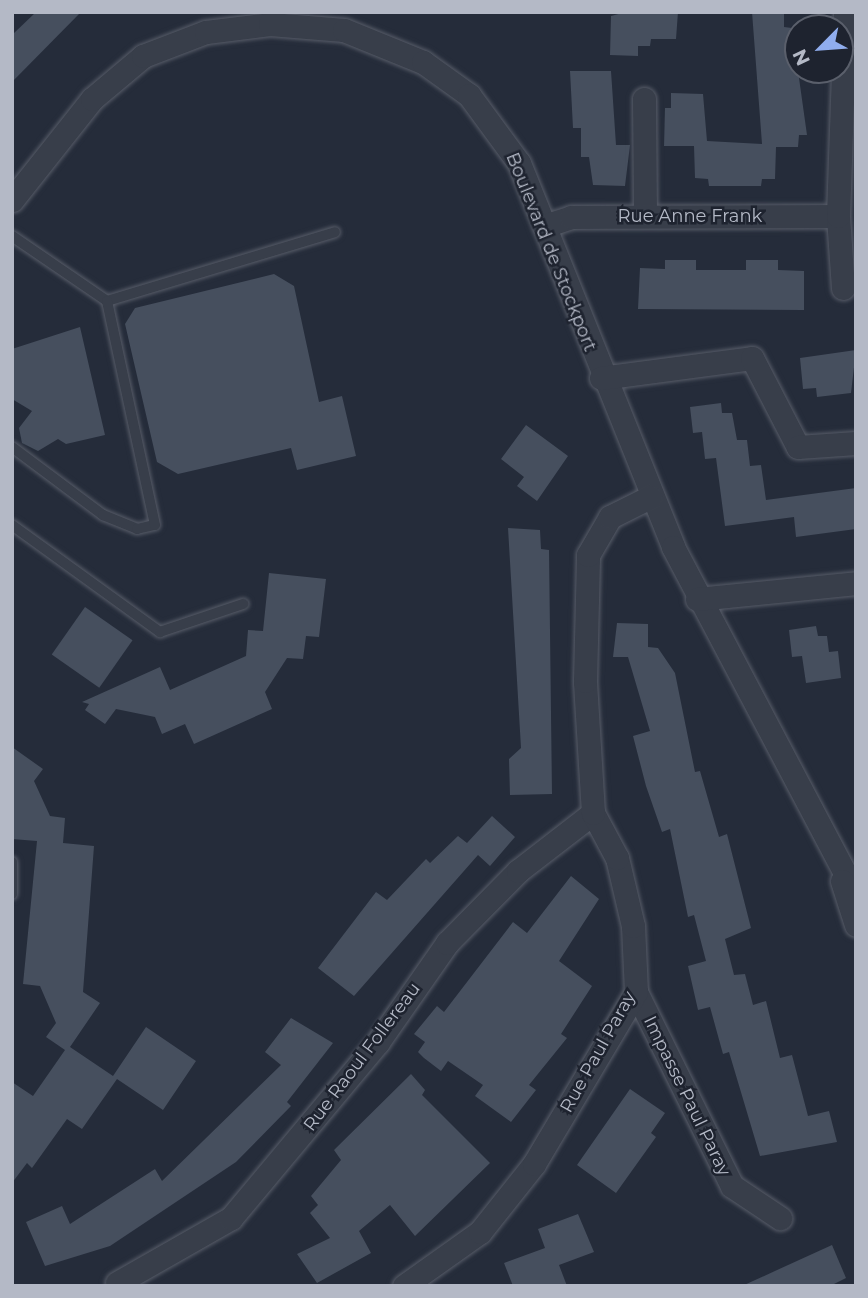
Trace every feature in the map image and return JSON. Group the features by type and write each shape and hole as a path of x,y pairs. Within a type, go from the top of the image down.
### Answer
{"street":[{"name":"Boulevard de Stockport","path":"12,200 92,99 143,56 206,32 270,24 344,30 423,62 469,95 504,137 544,226 601,378 650,497 697,599 837,868 856,894"},
{"path":"843,288 838,216 846,84"},
{"path":"644,99 645,216"},
{"name":"Rue Anne Frank","path":"544,226 571,217 838,216"},
{"path":"601,378 752,358 798,447 856,443"},
{"name":"Rue Paul Paray","path":"404,1286 480,1232 534,1164 636,992 630,912 617,858 593,813 585,681 588,555 610,517 650,497"},
{"path":"697,599 856,583"},
{"name":"Rue Raoul Follereau","path":"117,1283 231,1218 378,1042 447,943 518,871 593,813"},
{"name":"Boulevard de Stockport","path":"837,868 856,925"},
{"name":"Impasse Paul Paray","path":"636,992 732,1186 780,1218"}],"lane":[{"path":"107,301 335,232"},
{"path":"12,236 107,301 155,525 137,529 103,515 12,447"},
{"path":"12,525 160,632 243,604"},
{"path":"12,862 12,894"}],"building":[{"path":"36,12 81,12 12,82 12,35"},
{"path":"626,12 678,12 676,39 651,39 650,46 638,46 638,56 610,55 611,16"},
{"path":"752,12 784,12 784,84 800,84 807,135 799,135 798,147 776,147 775,179 762,179 761,186 709,186 708,179 695,178 694,146 664,146 665,108 671,108 671,93 703,94 707,141 762,144"},
{"path":"570,71 611,71 616,145 630,145 625,186 593,185 589,157 581,157 581,128 573,128"},
{"path":"665,260 696,260 696,270 746,270 746,260 778,260 778,270 804,271 804,310 638,309 640,268 665,269"},
{"path":"274,274 294,286 319,402 342,396 356,456 297,470 291,448 178,474 157,462 125,324 135,308"},
{"path":"80,327 105,435 66,444 58,439 38,451 22,443 19,428 32,411 12,399 12,349"},
{"path":"856,350 851,393 817,397 816,388 803,389 800,358"},
{"path":"721,403 722,413 732,413 737,440 747,440 750,466 761,465 766,500 856,488 856,529 796,537 794,517 725,526 716,458 705,459 702,432 693,433 690,407"},
{"path":"526,425 568,456 537,501 517,486 524,477 501,459"},
{"path":"508,528 540,530 541,549 549,550 552,794 510,795 509,759 521,748"},
{"path":"269,573 326,579 319,637 306,636 303,659 287,658 265,692 272,709 194,744 185,724 162,734 155,717 116,709 105,724 85,710 89,704 82,702 160,667 170,690 246,656 248,630 263,631"},
{"path":"85,607 133,640 99,688 52,655"},
{"path":"617,623 648,624 648,647 658,648 675,673 695,772 700,771 719,837 727,834 751,928 725,939 734,975 745,974 753,1005 766,1001 780,1058 792,1055 808,1116 829,1111 837,1142 760,1156 729,1052 723,1054 710,1007 698,1010 688,966 706,961 694,915 688,917 670,829 662,832 646,786 633,736 650,731 628,657 613,657"},
{"path":"816,626 818,636 827,636 829,652 838,651 841,678 806,683 802,656 792,657 789,630"},
{"path":"12,747 43,769 34,781 50,816 65,818 63,843 94,846 83,992 100,1003 70,1047 113,1076 146,1027 196,1061 163,1110 117,1079 82,1129 67,1119 32,1168 27,1163 12,1183 12,1082 33,1096 65,1050 46,1037 56,1023 40,986 23,984 37,841 12,839"},
{"path":"492,816 515,837 490,866 478,855 354,996 318,968 376,892 387,900 426,859 430,863 458,836 467,843"},
{"path":"571,876 599,899 559,961 592,986 561,1034 567,1038 529,1085 536,1090 511,1122 475,1096 483,1085 448,1061 441,1071 424,1058 418,1052 425,1042 414,1034 437,1006 444,1012 513,922 527,933"},
{"path":"291,1018 333,1043 287,1102 291,1106 236,1162 110,1246 45,1266 26,1222 62,1206 70,1224 155,1169 162,1181 281,1065 265,1052"},
{"path":"411,1074 425,1090 422,1095 490,1163 415,1236 390,1205 359,1231 371,1253 317,1283 297,1254 330,1238 310,1213 318,1205 311,1196 341,1160 334,1150"},
{"path":"630,1089 665,1113 651,1133 656,1137 616,1193 577,1165"},
{"path":"578,1214 594,1252 559,1265 567,1286 513,1286 504,1263 545,1248 538,1229"},
{"path":"832,1245 846,1278 830,1286 742,1286"}]}
